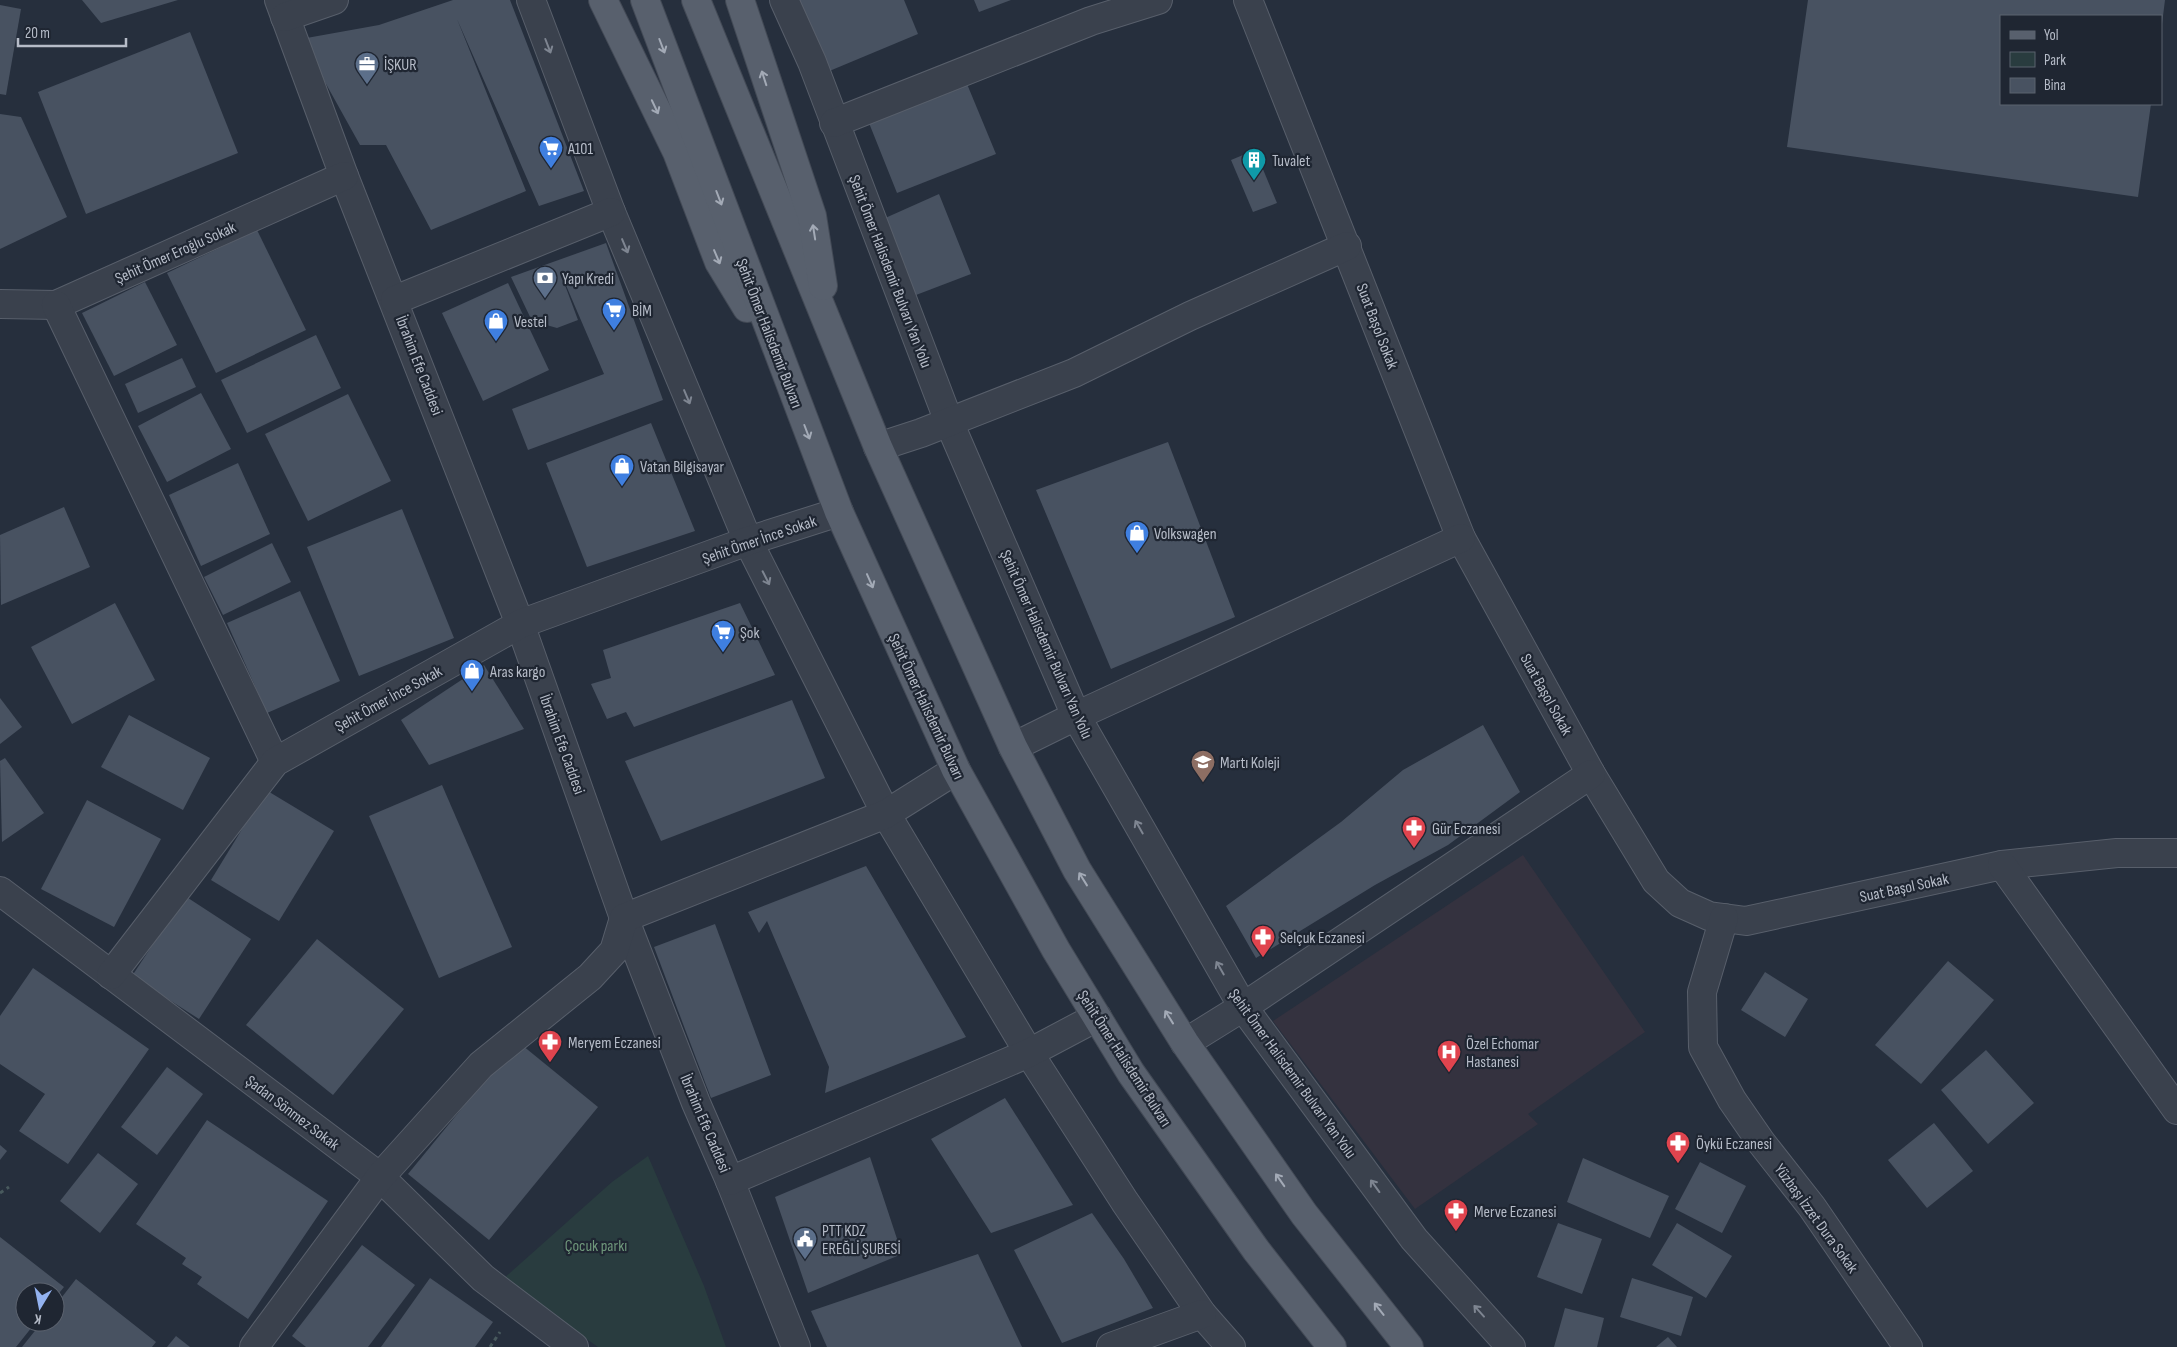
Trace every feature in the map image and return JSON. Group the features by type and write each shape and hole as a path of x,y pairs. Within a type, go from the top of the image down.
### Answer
{"main road":[{"path":"603,0 677,152 719,262 779,359"},
{"name":"Şehit Ömer Halisdemir Bulvarı","path":"645,0 779,359 839,512 956,770 1056,950 1131,1073 1256,1250 1332,1347"},
{"path":"696,0 878,448 1013,747 1077,870 1186,1043 1304,1214 1410,1347"},
{"path":"740,0 812,216 830,332"}],"street":[{"path":"282,9 334,0"},
{"path":"531,0 611,212 748,542 886,814 1029,1053 1125,1202 1202,1314 1231,1347"},
{"name":"Şehit Ömer Halisdemir Bulvarı Yan Yolu","path":"784,0 812,62 949,422 1076,716 1243,1007 1414,1239 1511,1347"},
{"path":"834,123 1092,21 1158,0"},
{"name":"Suat Başol Sokak","path":"1248,0 1461,538 1591,774 1656,880 1680,903 1709,916 1746,922 2002,866 2117,853 2177,853"},
{"name":"İbrahim Efe Caddesi","path":"282,9 344,176 395,300 520,624 624,918 696,1103 730,1181 796,1347"},
{"name":"Şehit Ömer Eroğlu Sokak","path":"0,304 56,305 344,176"},
{"path":"395,300 611,212"},
{"path":"878,448 1074,373 1190,316 1347,246"},
{"path":"56,305 275,762"},
{"name":"Şehit Ömer İnce Sokak","path":"111,975 275,762 520,624 748,542 839,512"},
{"path":"1013,747 1461,538"},
{"path":"254,1347 380,1177 481,1065 590,977 614,951 624,918 886,814 956,770"},
{"path":"1186,1043 1243,1007 1591,774"},
{"path":"2002,866 2177,1110"},
{"name":"Şadan Sönmez Sokak","path":"0,891 380,1177 483,1278 574,1347"},
{"name":"Yüzbaşı İzzet Dura Sokak","path":"1724,918 1702,992 1703,1047 1732,1100 1761,1142 1812,1207 1908,1347"},
{"path":"730,1181 1029,1053 1097,1017"},
{"path":"1112,1347 1202,1314"}],"path":[{"path":"0,1193 9,1187"}],"shaded area":[{"name":"Özel Echomar Hastanesi","path":"1523,855 1645,1032 1528,1114 1538,1124 1415,1209 1273,1021"}],"green space":[{"name":"Çocuk parkı","path":"648,1156 704,1286 726,1347 598,1347 502,1280 612,1182"}],"building":[{"path":"82,0 178,0 101,23"},
{"path":"453,0 510,0 584,191 539,206 457,19 526,191 431,230 386,145 360,145 301,39 379,25"},
{"path":"796,0 904,0 918,34 827,72"},
{"path":"974,0 1011,0 979,12"},
{"path":"1808,0 2165,0 2162,24 2162,15 2000,15 2000,105 2151,105 2138,197 1787,147"},
{"path":"0,5 21,9 6,95 0,94"},
{"path":"190,32 238,153 86,214 38,92"},
{"path":"967,84 996,154 897,193 869,123"},
{"path":"0,114 21,117 67,217 0,249"},
{"name":"Tuvalet","path":"1255,150 1277,203 1253,212 1231,160"},
{"path":"939,194 971,274 916,295 883,219"},
{"path":"257,230 306,330 216,373 167,273"},
{"path":"606,243 663,400 528,450 512,409 604,374 559,269 578,320 557,328 532,321 511,277"},
{"path":"145,282 177,345 114,376 82,313"},
{"name":"Vestel","path":"508,283 549,370 483,401 442,313"},
{"path":"316,335 341,388 247,433 221,380"},
{"path":"182,358 196,387 138,413 125,384"},
{"path":"201,393 231,449 167,482 138,426"},
{"path":"348,394 391,481 308,521 265,434"},
{"path":"651,423 695,531 587,567 546,463"},
{"name":"Volkswagen","path":"1168,442 1235,617 1111,669 1036,490"},
{"path":"238,463 270,534 201,566 169,495"},
{"path":"64,507 90,567 1,605 0,535"},
{"path":"402,509 454,638 359,676 307,547"},
{"path":"272,543 291,582 223,615 204,577"},
{"path":"300,591 340,681 267,713 227,623"},
{"path":"115,603 155,680 72,724 31,647"},
{"path":"740,603 775,675 634,727 626,712 607,719 591,684 611,678 603,650"},
{"name":"Aras kargo","path":"484,665 524,729 429,765 401,720"},
{"path":"0,698 22,727 0,744"},
{"path":"792,700 825,778 661,841 625,761"},
{"path":"129,715 210,758 183,810 101,767"},
{"path":"1483,725 1520,792 1448,845 1375,885 1256,958 1226,906 1341,822 1403,770"},
{"path":"5,758 44,813 2,842 0,761"},
{"path":"442,785 512,947 439,978 369,816"},
{"path":"266,790 334,831 279,921 211,880"},
{"path":"87,800 161,839 114,927 41,889"},
{"path":"866,866 966,1037 825,1093 829,1067 767,921 759,933 748,912"},
{"path":"185,896 251,939 199,1019 132,976"},
{"path":"715,924 771,1075 711,1098 654,947"},
{"path":"317,939 404,1009 333,1095 246,1025"},
{"path":"1948,961 1994,1000 1921,1084 1875,1045"},
{"path":"33,968 149,1049 68,1164 19,1131 45,1094 0,1064 0,1016"},
{"path":"1765,972 1808,999 1785,1037 1741,1010"},
{"path":"517,1041 598,1107 489,1240 408,1174"},
{"path":"1986,1050 2034,1103 1988,1144 1941,1090"},
{"path":"167,1067 203,1094 157,1155 121,1127"},
{"path":"1005,1098 1073,1205 991,1233 931,1139"},
{"path":"207,1120 328,1201 248,1319 197,1284 202,1277 182,1264 186,1258 136,1224"},
{"path":"1934,1123 1973,1171 1927,1208 1888,1160"},
{"path":"0,1145 7,1151 0,1160"},
{"path":"98,1153 138,1184 100,1233 60,1201"},
{"path":"870,1157 902,1254 808,1293 775,1197"},
{"path":"1583,1158 1669,1196 1650,1238 1567,1202"},
{"path":"1700,1162 1746,1186 1722,1233 1675,1209"},
{"path":"1092,1213 1124,1259 1153,1308 1062,1343 1014,1250"},
{"path":"1558,1223 1602,1239 1582,1294 1537,1277"},
{"path":"1677,1223 1732,1256 1706,1298 1652,1265"},
{"path":"0,1237 58,1282 15,1282 15,1332 28,1332 16,1347 0,1347"},
{"path":"362,1245 415,1285 368,1347 306,1347 292,1336"},
{"path":"978,1254 1022,1347 827,1347 811,1311"},
{"path":"430,1278 493,1322 475,1347 381,1347"},
{"path":"1632,1278 1693,1297 1681,1336 1620,1317"},
{"path":"76,1279 156,1342 152,1347 22,1347 34,1332 65,1332 65,1293"},
{"path":"1565,1308 1604,1318 1597,1347 1554,1347"},
{"path":"176,1336 190,1347 167,1347"},
{"path":"1668,1337 1677,1347 1656,1347"}],"place":[{"name":"İŞKUR","path":"367,85"},
{"name":"A101","path":"551,169"},
{"name":"Tuvalet","path":"1254,181"},
{"name":"Yapı Kredi","path":"545,299"},
{"name":"BİM","path":"614,331"},
{"name":"Vestel","path":"496,342"},
{"name":"Vatan Bilgisayar","path":"622,487"},
{"name":"Volkswagen","path":"1137,554"},
{"name":"Şok","path":"723,653"},
{"name":"Aras kargo","path":"472,692"},
{"name":"Martı Koleji","path":"1203,783"},
{"name":"Gür Eczanesi","path":"1414,849"},
{"name":"Selçuk Eczanesi","path":"1263,958"},
{"name":"Meryem Eczanesi","path":"550,1063"},
{"name":"Özel Echomar Hastanesi","path":"1449,1073"},
{"name":"Öykü Eczanesi","path":"1678,1164"},
{"name":"Merve Eczanesi","path":"1456,1232"},
{"name":"PTT KDZ EREĞLİ ŞUBESİ","path":"805,1260"}]}
